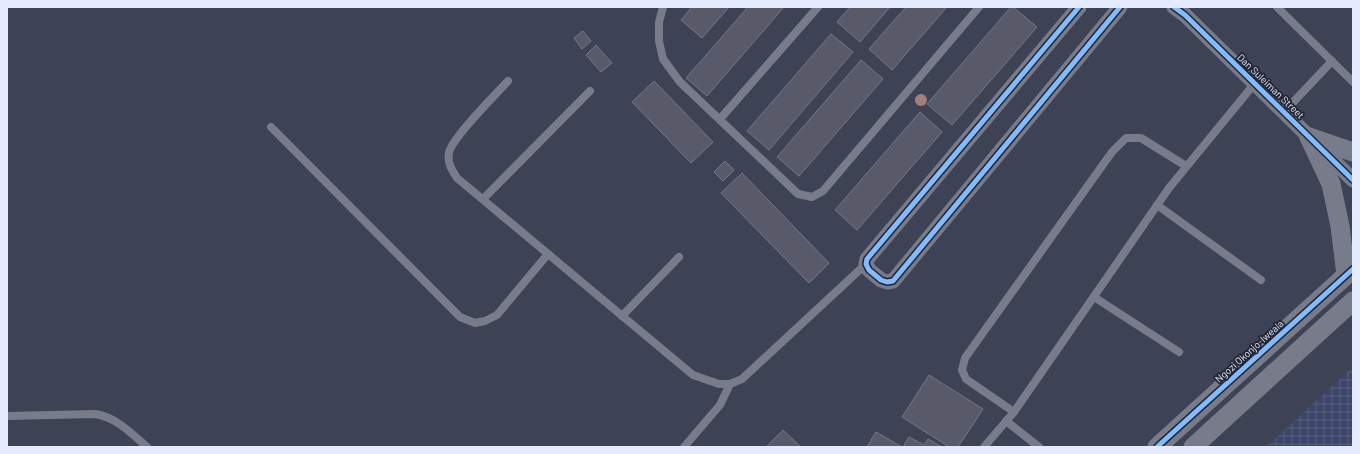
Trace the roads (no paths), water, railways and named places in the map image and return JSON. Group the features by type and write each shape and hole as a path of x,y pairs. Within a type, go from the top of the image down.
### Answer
{"street":[{"path":"1079,7 867,259 866,264 869,270 881,280 887,282 893,280 1120,7"},
{"name":"Dan Suleiman Street","path":"1181,10 1353,180"},
{"path":"1309,137 1353,152"},
{"path":"1309,137 1331,184 1349,272"},
{"name":"Ngozi Okonjo-Iweala","path":"1157,447 1349,272"},
{"path":"1193,447 1353,301"}],"lane":[{"path":"663,7 659,22 659,41 663,59 680,82 798,194 812,197 823,191 979,7"},
{"path":"720,120 818,7"},
{"path":"1277,7 1353,82"},
{"path":"1284,112 1332,61"},
{"path":"508,81 461,133 448,152 449,166 458,178 693,375 719,384 730,384 742,379 866,264"},
{"path":"984,447 1014,412 1157,205 1186,166 1255,83"},
{"path":"483,199 590,90"},
{"path":"271,127 460,317 475,323 497,315 548,254"},
{"path":"1014,412 966,379 962,370 965,358 1112,152 1126,138 1141,138 1186,166"},
{"path":"1157,205 1261,280"},
{"path":"622,316 679,257"},
{"path":"1094,297 1179,352"},
{"path":"684,447 720,405 730,384"},
{"path":"7,416 95,414 104,416 120,424 146,447"},
{"path":"1006,421 1039,447"}]}
